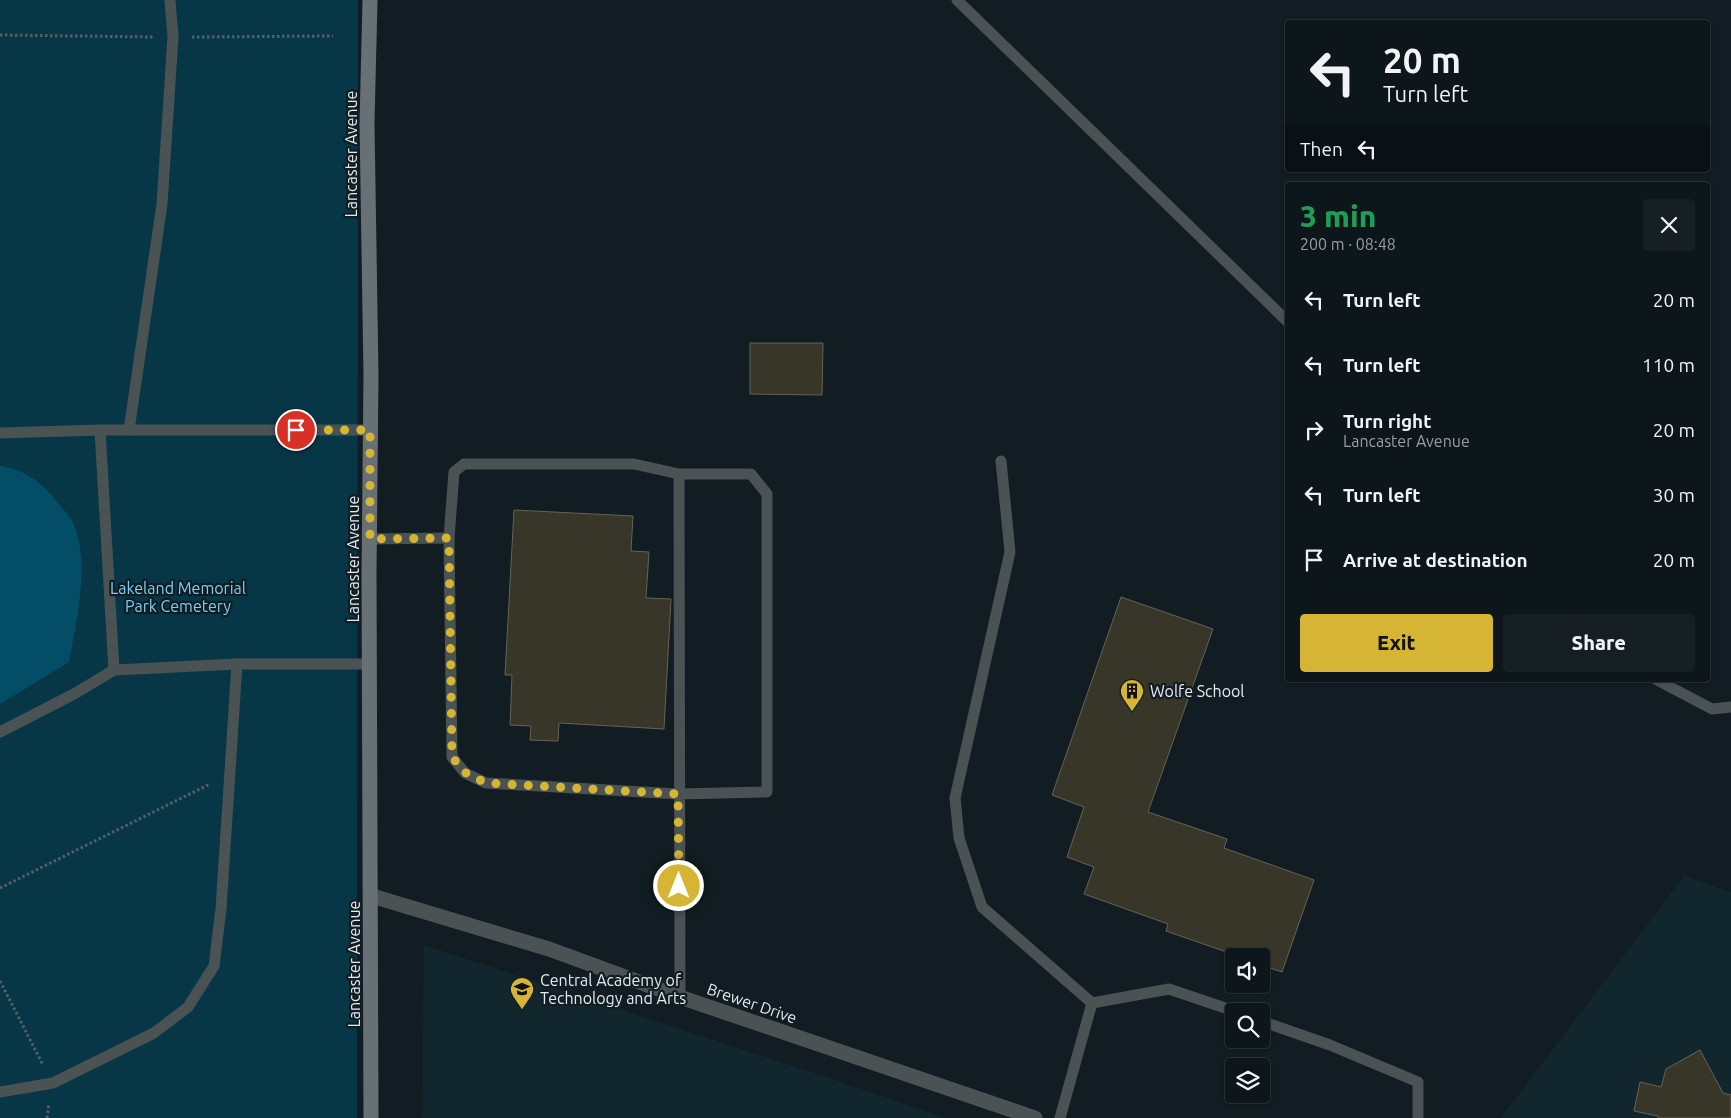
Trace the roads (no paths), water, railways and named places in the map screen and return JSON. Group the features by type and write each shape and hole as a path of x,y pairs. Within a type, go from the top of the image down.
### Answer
{"main road":[{"name":"Lancaster Avenue","path":"370,0 367,123 372,896 371,1118"}],"street":[{"name":"Brewer Drive","path":"372,896 549,949 680,997 1034,1118"}],"lane":[{"path":"129,430 162,204 173,37 170,0"},
{"path":"957,0 1285,319"},
{"path":"0,433 100,430 370,430"},
{"path":"100,430 114,670"},
{"path":"1001,461 1010,552 955,798 959,838 982,907 1092,1003"},
{"path":"464,464 634,464 679,474 750,474 767,494 767,792 678,794 486,783 466,773 452,757 449,538 454,472 464,464"},
{"path":"679,474 678,794 680,997"},
{"path":"370,539 449,538"},
{"path":"0,1092 53,1083 154,1033 188,1007 214,966 222,909 237,664"},
{"path":"0,732 74,694 114,670 237,664 371,664"},
{"path":"1661,682 1712,709 1731,708"},
{"path":"1092,1003 1169,989 1225,1009"},
{"path":"1060,1118 1092,1003"},
{"path":"1270,1024 1330,1044 1418,1082 1418,1118"}],"place":[{"name":"Wolfe School","path":"1132,712"},
{"name":"Central Academy of Technology and Arts","path":"522,1010"}],"park label":[{"name":"Lakeland Memorial Park Cemetery","path":"178,597"}]}
